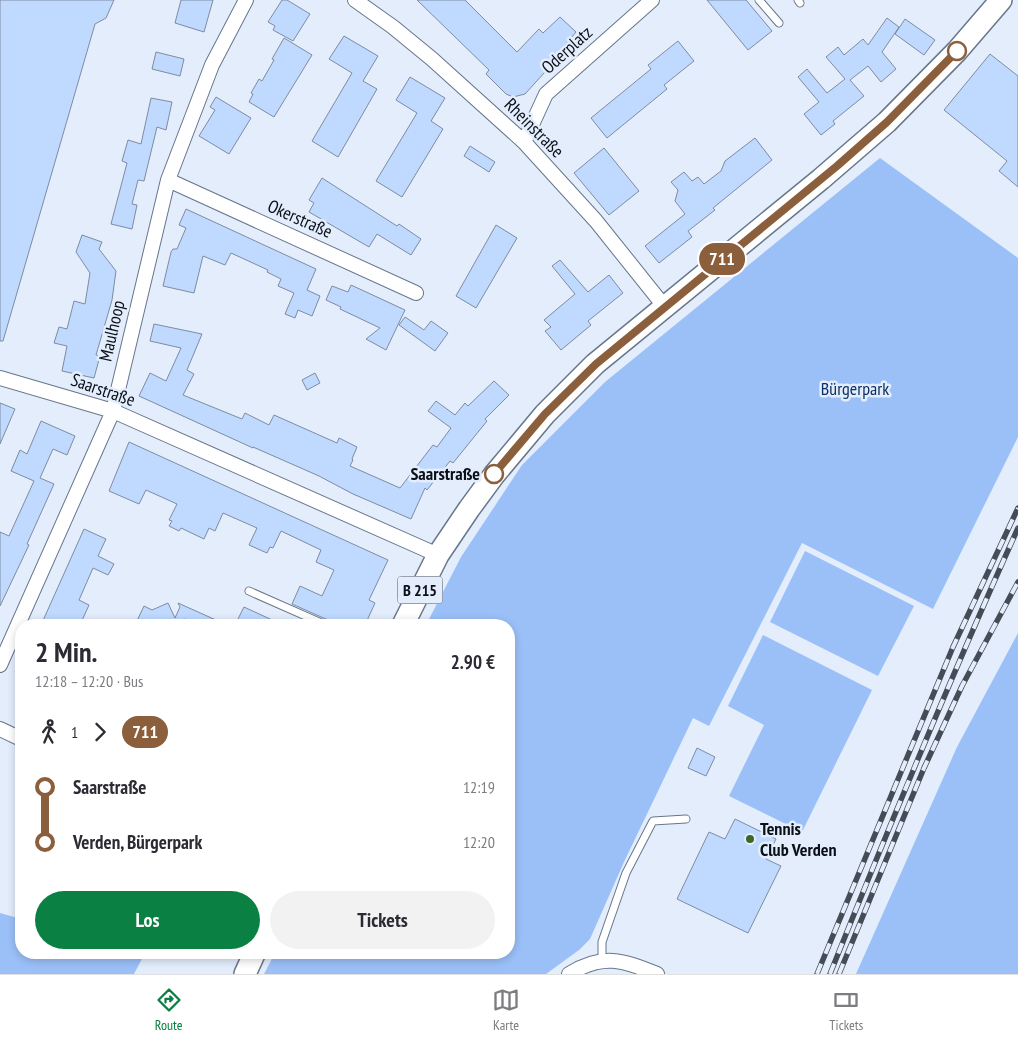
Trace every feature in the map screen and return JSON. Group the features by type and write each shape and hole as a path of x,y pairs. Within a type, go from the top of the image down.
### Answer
{"main road":[{"name":"B 215","path":"406,619 438,555 494,474 545,414 596,364 664,306 822,179 887,122 957,51 1001,0"},
{"path":"245,974 252,959"}],"street":[{"name":"Maulhoop","path":"20,619 113,411 168,180 212,65 246,0"},
{"name":"Rheinstraße","path":"355,0 393,27 432,59 524,142 596,221 664,306"},
{"name":"Oderplatz","path":"524,142 546,94 652,0"},
{"name":"Okerstraße","path":"168,180 416,293"},
{"name":"Saarstraße","path":"0,378 113,411 438,555"},
{"name":"Maulhoop","path":"0,665 15,631"},
{"path":"0,729 15,735"},
{"path":"569,974 583,966 602,960 620,962 657,974"}],"lane":[{"path":"759,0 779,23"},
{"path":"249,591 312,619"},
{"path":"602,960 602,942 626,873 653,821 686,819"}],"green space":[{"name":"Bürgerpark","path":"880,158 1018,258 1018,437 933,609 802,543 709,726 693,718 624,862 590,939 579,950 546,974 264,974 272,959 515,959 515,619 429,619 461,557 522,465 605,382"},
{"path":"805,551 914,606 878,676 770,622"},
{"path":"1018,633 1018,974 856,974 957,747"},
{"path":"763,635 872,690 802,832 729,796 764,725 728,706"},
{"path":"0,913 15,917 15,959 142,959 134,974 0,974"}],"building":[{"path":"0,0 114,0 106,18 95,24 3,341 0,341"},
{"path":"181,0 213,0 204,32 175,23"},
{"path":"282,0 287,0 310,14 293,41 273,30 275,26 268,22"},
{"path":"417,0 465,0 517,52 539,29 543,33 560,17 576,32 525,94 513,97 506,94 486,74 489,70"},
{"path":"707,0 746,0 772,31 748,50"},
{"path":"887,18 899,27 882,52 896,69 881,82 868,66 850,80 864,96 833,121 835,124 821,135 804,114 819,102 798,77 807,69 827,93 845,79 826,57 838,47 844,55 863,39 868,45"},
{"path":"905,19 935,40 924,55 895,34"},
{"path":"344,36 378,56 363,81 377,89 338,157 312,141 352,73 329,59"},
{"path":"284,38 312,55 274,117 249,102 253,94 251,93 259,79 262,81"},
{"path":"678,41 694,61 664,85 667,89 607,138 591,118 651,69 648,65"},
{"path":"156,52 184,59 180,76 152,69"},
{"path":"990,54 1018,76 1018,187 999,171 1007,161 944,110"},
{"path":"410,77 445,98 431,121 443,129 402,197 376,181 417,113 396,100"},
{"path":"216,97 251,118 229,154 199,136 215,110 210,107"},
{"path":"151,98 172,102 166,130 157,127 144,181 138,180 132,204 137,205 132,229 111,224 127,163 122,161 128,140 141,144"},
{"path":"755,138 772,160 713,208 715,210 688,231 692,237 659,263 645,246 685,214 675,201 678,190 671,182 684,172 692,181 698,177 704,184 721,171 725,161"},
{"path":"470,146 495,162 489,172 464,156"},
{"path":"604,148 639,191 609,215 574,173"},
{"path":"322,178 397,226 399,224 421,239 411,255 377,234 369,247 309,212 314,203 309,200"},
{"path":"186,209 316,269 307,290 320,296 312,316 298,310 295,318 285,314 294,293 278,286 281,279 267,272 268,270 231,253 225,265 203,256 194,293 163,286 171,252 173,249 177,249 186,228 179,225"},
{"path":"496,225 517,238 476,308 456,296"},
{"path":"82,235 102,242 99,249 116,271 112,300 96,355 100,356 94,378 62,371 67,346 54,343 59,327 67,329 74,301 85,304 90,273 76,252"},
{"path":"560,260 588,292 609,275 623,293 588,321 591,325 561,350 545,331 551,327 544,320 575,294 552,266"},
{"path":"351,285 405,310 386,350 366,339 380,328 340,309 341,307 326,300 332,286 348,292"},
{"path":"405,317 424,330 431,321 448,333 435,351 399,325"},
{"path":"154,324 202,334 187,370 194,374 183,395 242,419 245,413 269,425 274,415 337,443 339,438 357,447 350,466 400,488 433,445 437,447 451,428 428,411 436,401 455,415 465,403 468,406 494,381 509,395 485,419 487,421 453,463 450,461 427,490 425,488 411,519 139,396 150,373 166,381 181,348 150,341"},
{"path":"315,373 320,383 307,390 302,380"},
{"path":"0,403 15,409 0,444"},
{"path":"41,421 75,436 67,455 53,449 40,478 54,484 27,544 29,545 0,606 0,532 9,536 34,481 11,471 20,450 27,454"},
{"path":"129,442 388,560 369,600 375,603 368,619 326,619 292,604 300,586 322,596 334,570 316,562 321,550 281,531 273,548 270,547 267,553 249,545 257,528 223,513 215,531 209,528 204,539 181,528 179,531 169,526 172,521 169,520 177,504 146,490 139,504 109,491"},
{"path":"84,529 106,539 98,556 114,564 108,575 93,568 79,600 89,605 83,619 44,619"},
{"path":"168,603 175,618 180,607 178,603 214,619 138,619 144,606 152,610"},
{"path":"244,607 270,619 238,619"},
{"path":"697,748 715,757 706,776 688,768"},
{"path":"735,819 776,839 766,859 781,866 748,933 677,899 709,832 725,839"}],"railway":[{"path":"817,974 953,647 1018,508"},
{"path":"830,974 922,750 1018,528"},
{"path":"839,974 924,768 962,686 1018,582"}],"bus line":[{"name":"711","path":"494,474 545,414 596,364 664,306 837,166 887,122 957,51"}],"place":[{"name":"Saarstraße","path":"494,474"},
{"name":"Tennis Club Verden","path":"750,839"}]}
